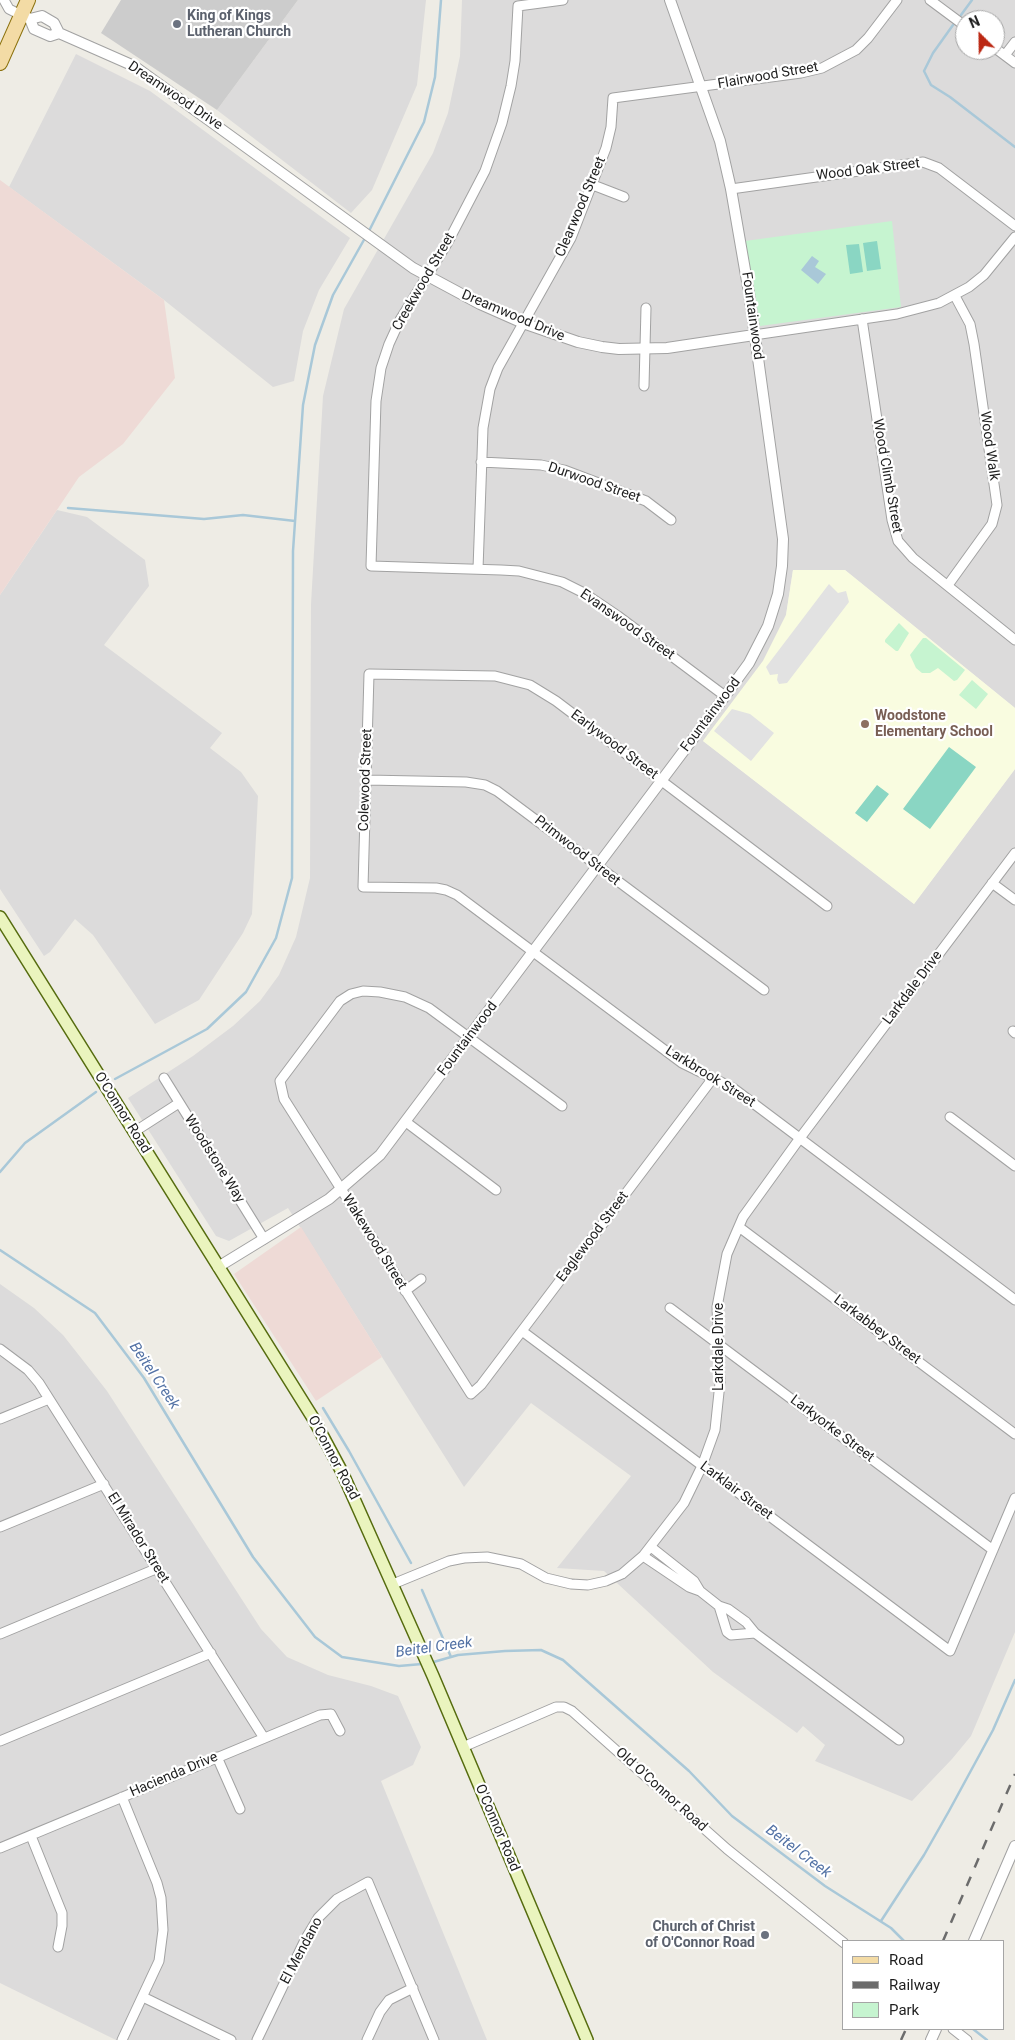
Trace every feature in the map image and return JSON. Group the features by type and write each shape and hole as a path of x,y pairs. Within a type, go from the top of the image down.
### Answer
{"main road":[{"path":"0,63 15,14 28,0"},
{"name":"O'Connor Road","path":"0,917 326,1441 358,1504 393,1584 587,2040"}],"street":[{"path":"4,0 15,14"},
{"name":"Creekwood Street","path":"371,566 376,401 380,376 389,344 395,330 428,276 479,183 502,123 515,61 518,6 563,0"},
{"name":"Fountainwood","path":"218,1266 341,1190 380,1155 749,663 768,626 778,594 783,539 754,334 731,189 720,141 670,0"},
{"name":"Flairwood Street","path":"613,98 800,73 832,64 863,44 897,0"},
{"path":"930,0 955,19"},
{"name":"Dreamwood Drive","path":"15,14 34,29 50,36 59,32 134,66 381,246 428,276 480,304 523,323 552,334 602,348 667,348 915,310 955,296 984,275 1015,237"},
{"path":"1015,42 1005,55 1015,63"},
{"name":"Clearwood Street","path":"478,569 482,428 490,388 498,368 571,238 606,148 613,98"},
{"name":"Wood Oak Street","path":"731,189 923,162 939,168 1015,226"},
{"path":"593,185 624,197"},
{"name":"Wood Walk","path":"948,586 992,524 997,504 970,324 955,296"},
{"path":"644,386 646,308"},
{"name":"Wood Climb Street","path":"862,319 894,531 903,548 1015,640"},
{"name":"Durwood Street","path":"481,462 542,465 564,470 646,501 671,520"},
{"name":"Evanswood Street","path":"371,566 519,571 562,582 618,616 724,696"},
{"name":"Colewood Street","path":"363,887 369,674"},
{"name":"Earlywood Street","path":"369,674 495,676 530,685 556,701 827,906"},
{"name":"Primwood Street","path":"367,780 466,782 485,785 524,810 597,867 764,990"},
{"name":"Larkdale Drive","path":"393,1584 449,1561 487,1556 521,1564 546,1578 571,1584 588,1585 606,1581 622,1574 644,1556 684,1503 702,1466 715,1430 718,1406 717,1307 720,1287 727,1254 750,1205 1015,853"},
{"path":"992,883 1015,900"},
{"name":"Larkbrook Street","path":"363,887 446,890 467,901 532,952 682,1063 733,1088 1015,1300"},
{"name":"Wakewood Street","path":"470,1037 429,1008 405,997 363,991 351,994 340,1001 283,1076 280,1081 280,1088 284,1099 471,1394"},
{"path":"470,1037 562,1106"},
{"name":"Woodstone Way","path":"164,1078 264,1238"},
{"name":"Eaglewood Street","path":"471,1394 481,1385 713,1078"},
{"path":"134,1132 179,1103"},
{"path":"950,1117 1015,1166"},
{"path":"406,1122 496,1190"},
{"name":"Larkabbey Street","path":"739,1227 1015,1434"},
{"path":"405,1290 421,1279"},
{"name":"Larkyorke Street","path":"670,1308 993,1550"},
{"name":"Larklair Street","path":"522,1331 950,1651 993,1550"},
{"name":"El Mirador Street","path":"0,1349 28,1370 39,1383 264,1738"},
{"path":"0,1419 49,1399"},
{"path":"0,1526 104,1484"},
{"path":"993,1550 1015,1498"},
{"path":"651,1547 694,1582 700,1591 719,1606 728,1609 746,1622 755,1633 899,1740"},
{"path":"644,1556 689,1587 700,1591"},
{"path":"0,1634 158,1568"},
{"path":"719,1606 727,1632 731,1635 755,1633"},
{"path":"0,1740 211,1653"},
{"name":"Old O'Connor Road","path":"463,1747 556,1707 564,1707 572,1711 727,1850 842,1941"},
{"name":"Hacienda Drive","path":"0,1848 326,1713 334,1717 340,1731"},
{"path":"217,1757 240,1809"},
{"path":"122,1797 157,1883 163,1914 162,1945 159,1961 122,2040"},
{"path":"31,1836 62,1913 62,1926 58,1947"},
{"path":"974,1940 1015,1846"},
{"name":"El Mendano","path":"257,2040 306,1938 318,1918 337,1899 368,1882 413,1988"},
{"path":"366,2040 380,2012 389,2000 413,1988 434,2040"},
{"path":"143,1997 231,2040"},
{"path":"954,2030 967,2040"}],"shaded area":[{"name":"King of Kings Lutheran Church","path":"121,0 298,0 217,110 101,33"},
{"path":"298,0 426,0 417,85 372,190 351,213 217,110"},
{"path":"462,0 1015,0 1015,708 845,570 793,570 786,615 763,661 703,741 914,904 1015,769 1015,1632 971,1736 912,1801 815,1761 825,1745 803,1726 797,1733 713,1672 604,1571 557,1568 631,1476 531,1403 464,1487 288,1208 229,1241 216,1236 128,1098 193,1056 233,1026 260,1001 279,975 296,937 310,878 311,604 323,396 344,309 433,153 448,113 460,56"},
{"path":"76,54 150,91 350,238 319,290 303,331 294,381 273,387 164,300 9,187"},
{"path":"0,180 164,300 175,378 123,444 79,477 0,595"},
{"path":"57,510 87,517 145,560 149,586 104,645 222,733 210,748 241,772 258,796 252,914 243,933 199,1000 155,1024 93,935 75,919 50,952 44,956 0,889 0,595"},
{"name":"Woodstone Elementary School","path":"793,570 845,570 1015,708 1015,769 914,904 703,741 763,661 786,615"},
{"path":"829,584 838,593 846,591 849,602 787,683 779,684 777,680 778,674 770,675 766,667"},
{"path":"732,709 750,714 774,733 751,761 714,731"},
{"path":"301,1227 382,1357 316,1401 234,1274"},
{"path":"0,1284 34,1308 63,1335 107,1391 261,1629 287,1657 328,1675 371,1686 398,1696 421,1747 413,1765 381,1781 487,2040 116,2040 0,1983"}],"green space":[{"path":"892,221 901,307 760,326 745,241"},
{"path":"877,241 881,269 867,271 863,243"},
{"path":"859,244 863,272 850,274 846,245"},
{"path":"899,623 909,633 898,651 896,651 885,640"},
{"path":"923,638 926,638 965,670 957,680 954,681 938,668 930,673 922,673 916,668 910,655"},
{"path":"972,680 988,694 976,709 959,695"},
{"path":"949,747 976,767 930,829 903,809"},
{"path":"877,785 889,794 867,822 855,813"}],"water":[{"path":"812,256 819,261 815,267 826,274 818,284 801,270"}],"waterway":[{"path":"369,231 424,122 435,77 441,0"},
{"path":"965,10 972,0"},
{"path":"953,25 933,53 924,71 931,85 950,97 1015,147"},
{"path":"115,1079 207,1029 246,992 276,938 292,878 293,551 303,405 315,345 333,295 365,238"},
{"path":"68,508 204,519 243,515 295,521"},
{"path":"0,1172 25,1143 96,1092"},
{"name":"Beitel Creek","path":"0,1250 95,1313 144,1378 253,1557 315,1637 342,1657 399,1666 422,1664"},
{"path":"323,1408 411,1563"},
{"path":"422,1590 451,1657"},
{"name":"Beitel Creek","path":"430,1663 458,1655 541,1650 563,1660 689,1771 732,1816 825,1886 891,1928 903,1940"},
{"path":"881,1921 924,1855 949,1811 993,1730 1015,1680"},
{"name":"Beitel Creek","path":"974,2030 987,2040"}],"railway":[{"path":"943,1940 1015,1774"},
{"path":"901,2040 906,2030"}],"place":[{"name":"King of Kings Lutheran Church","path":"177,24"},
{"name":"Woodstone Elementary School","path":"865,724"},
{"name":"Church of Christ of O'Connor Road","path":"765,1935"}]}
